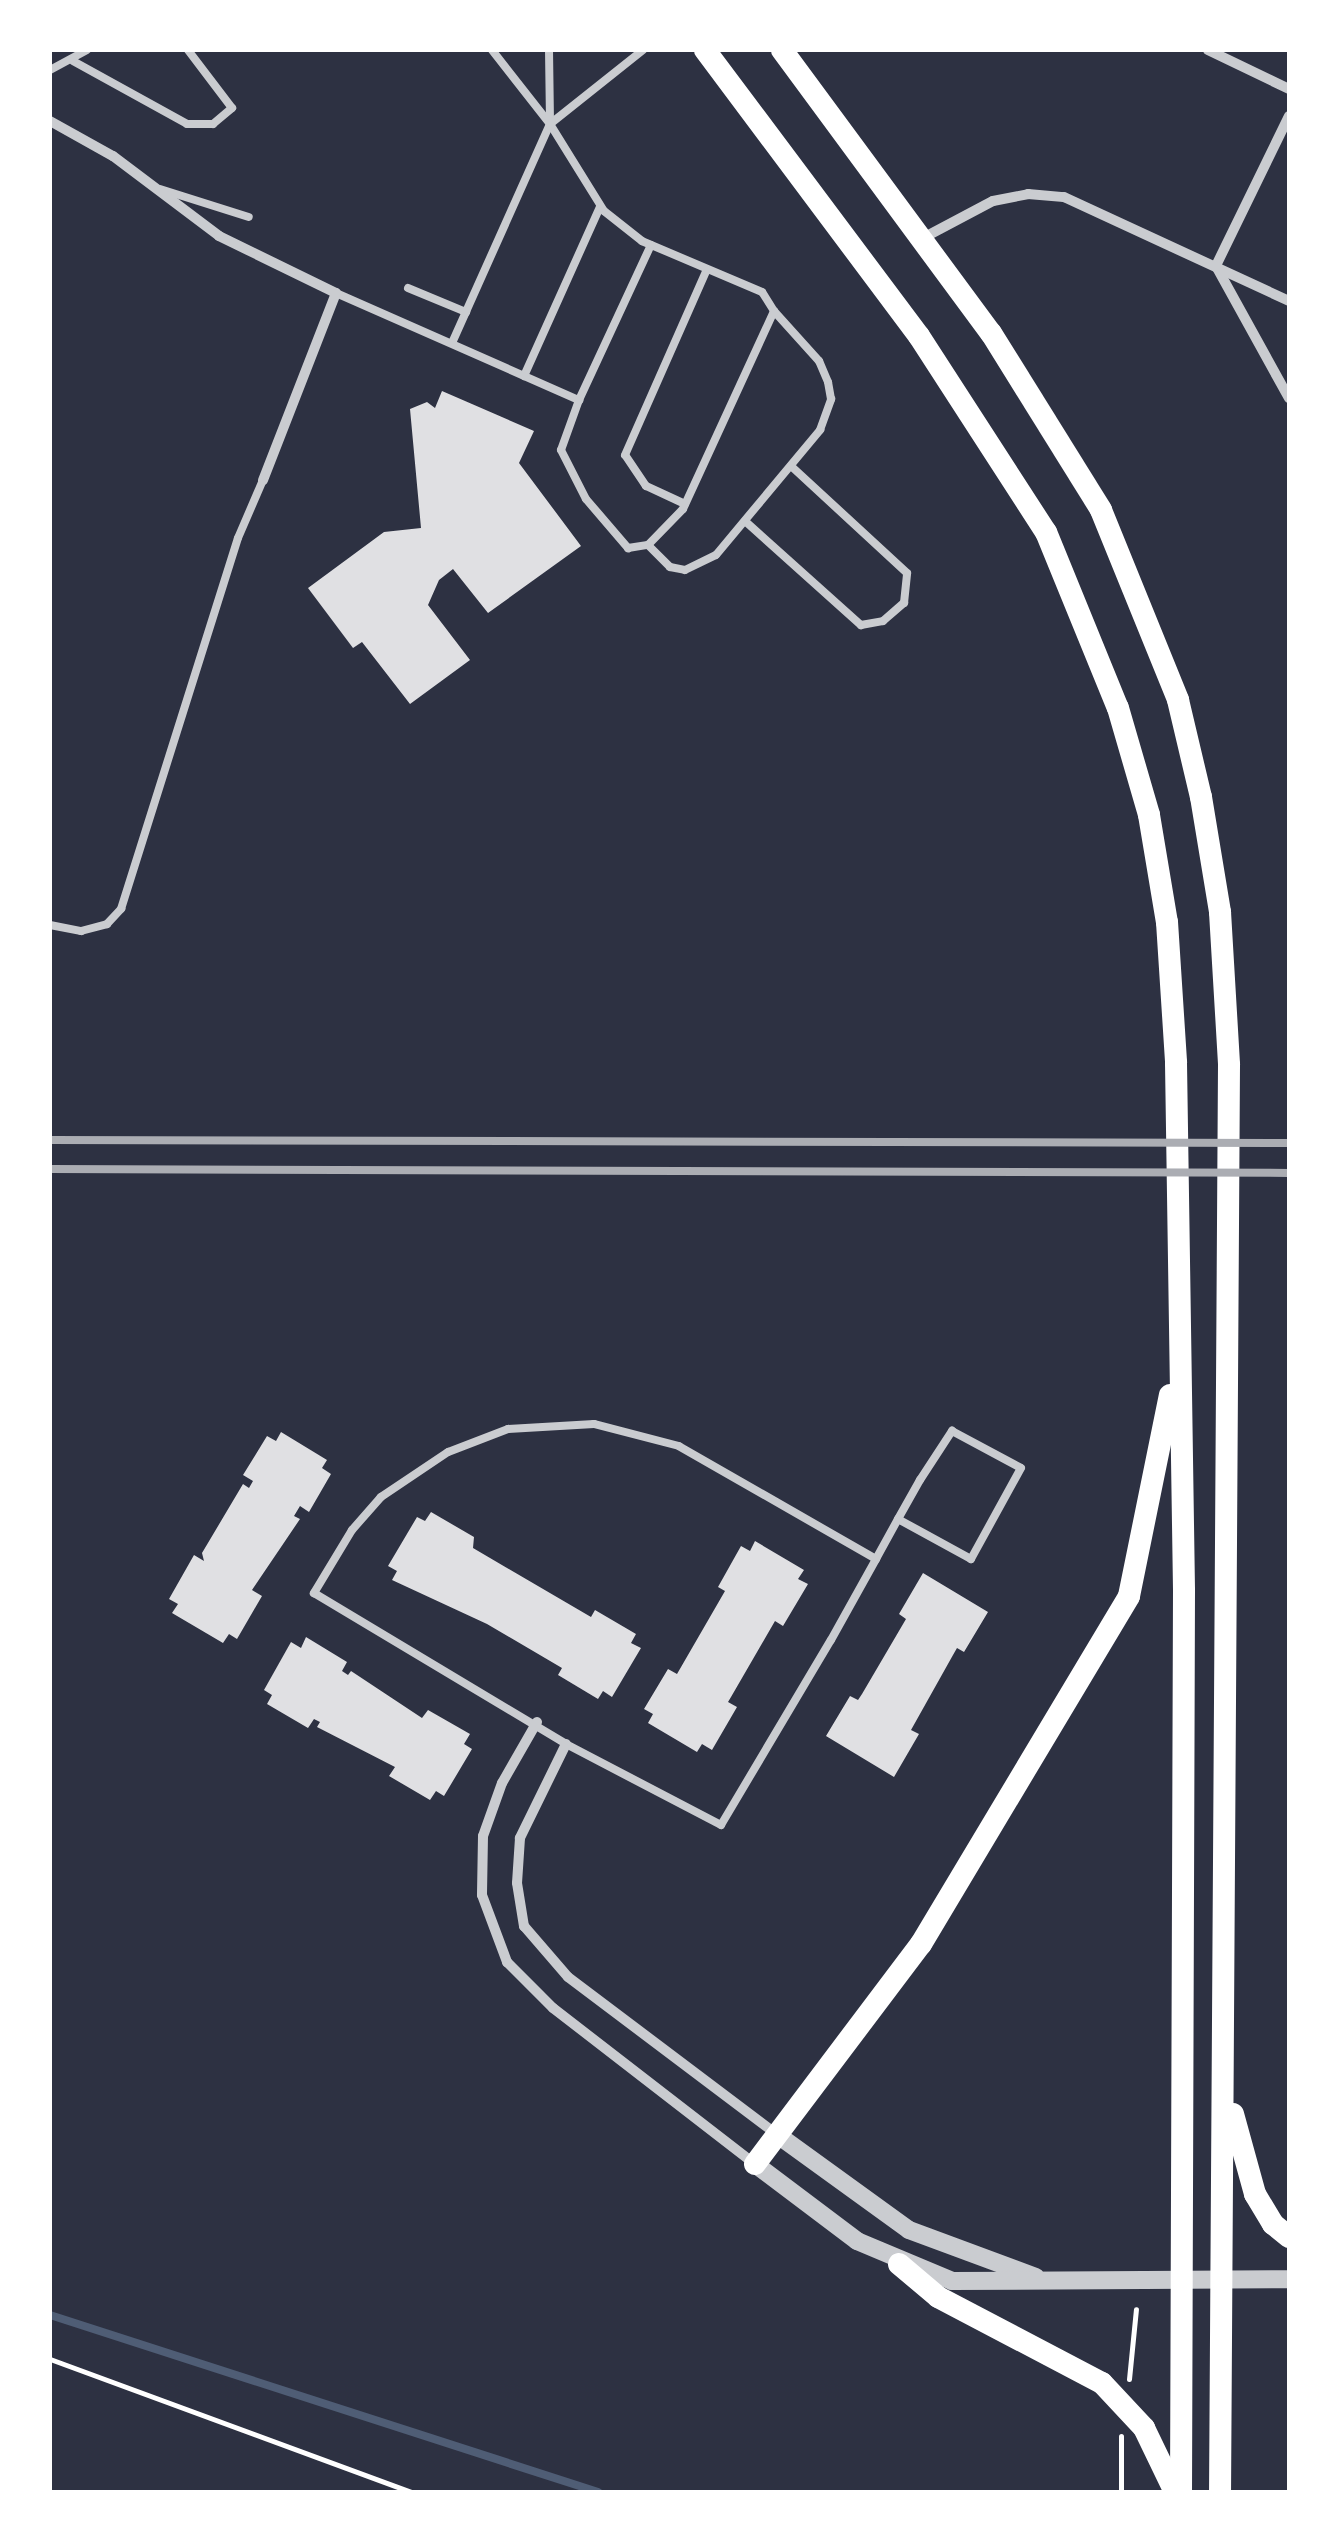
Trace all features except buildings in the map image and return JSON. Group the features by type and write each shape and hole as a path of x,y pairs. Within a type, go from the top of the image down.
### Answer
{"main road":[{"path":"706,50 919,336 1046,532 1118,708 1148,815 1167,922 1176,1063 1182,2279 1178,2492"},
{"path":"782,50 1050,421 1141,597 1178,700 1200,797 1220,912 1230,1065 1227,2086 1220,2280 1220,2492"},
{"path":"755,2164 921,1944 1129,1596 1179,1337"},
{"path":"1227,2086 1255,2194 1289,2236"},
{"path":"898,2264 938,2297 1102,2383 1144,2428 1178,2492"}],"street":[{"path":"1208,50 1289,89"},
{"path":"1216,266 1289,116"},
{"path":"50,121 156,188 219,236 336,293 263,480"},
{"path":"922,239 992,202 1028,194 1064,197 1289,301"},
{"path":"1216,266 1289,398"},
{"path":"536,1722 502,1783 483,1836 482,1895 507,1962 553,2008 755,2164 898,2264 952,2280 1289,2279"},
{"path":"566,1744 520,1838 517,1882 524,1926 568,1976 909,2230 1036,2277"}],"lane":[{"path":"50,70 72,62 87,50"},
{"path":"72,62 187,124 214,124 232,108 188,50"},
{"path":"492,50 550,124 600,206 651,244 762,292 819,361 831,399 820,430 716,556 685,570 670,567 648,545"},
{"path":"452,344 550,124 549,50"},
{"path":"550,124 644,50"},
{"path":"156,188 198,196 249,217"},
{"path":"524,376 600,206"},
{"path":"651,244 579,400 561,450 572,475 628,548 648,545 685,504 774,311"},
{"path":"685,504 646,486 624,454 707,268"},
{"path":"408,288 466,312"},
{"path":"336,293 579,400"},
{"path":"745,521 861,625 884,622 904,603 907,573 790,466"},
{"path":"50,925 82,931 108,924 121,910 238,538 263,480"},
{"path":"876,1559 679,1446 611,1428 508,1429 448,1452 382,1496 352,1530 314,1593 536,1722 566,1744 721,1825 876,1559 898,1519 952,1431 1021,1468 970,1559 898,1519"}],"path":[{"path":"1124,2386 1133,2373 1136,2309"},
{"path":"50,2359 412,2492"},
{"path":"1122,2423 1122,2489"}],"waterway":[{"path":"50,2315 598,2492"}],"railway":[{"path":"50,1140 1289,1143"},
{"path":"50,1169 1289,1173"}]}
